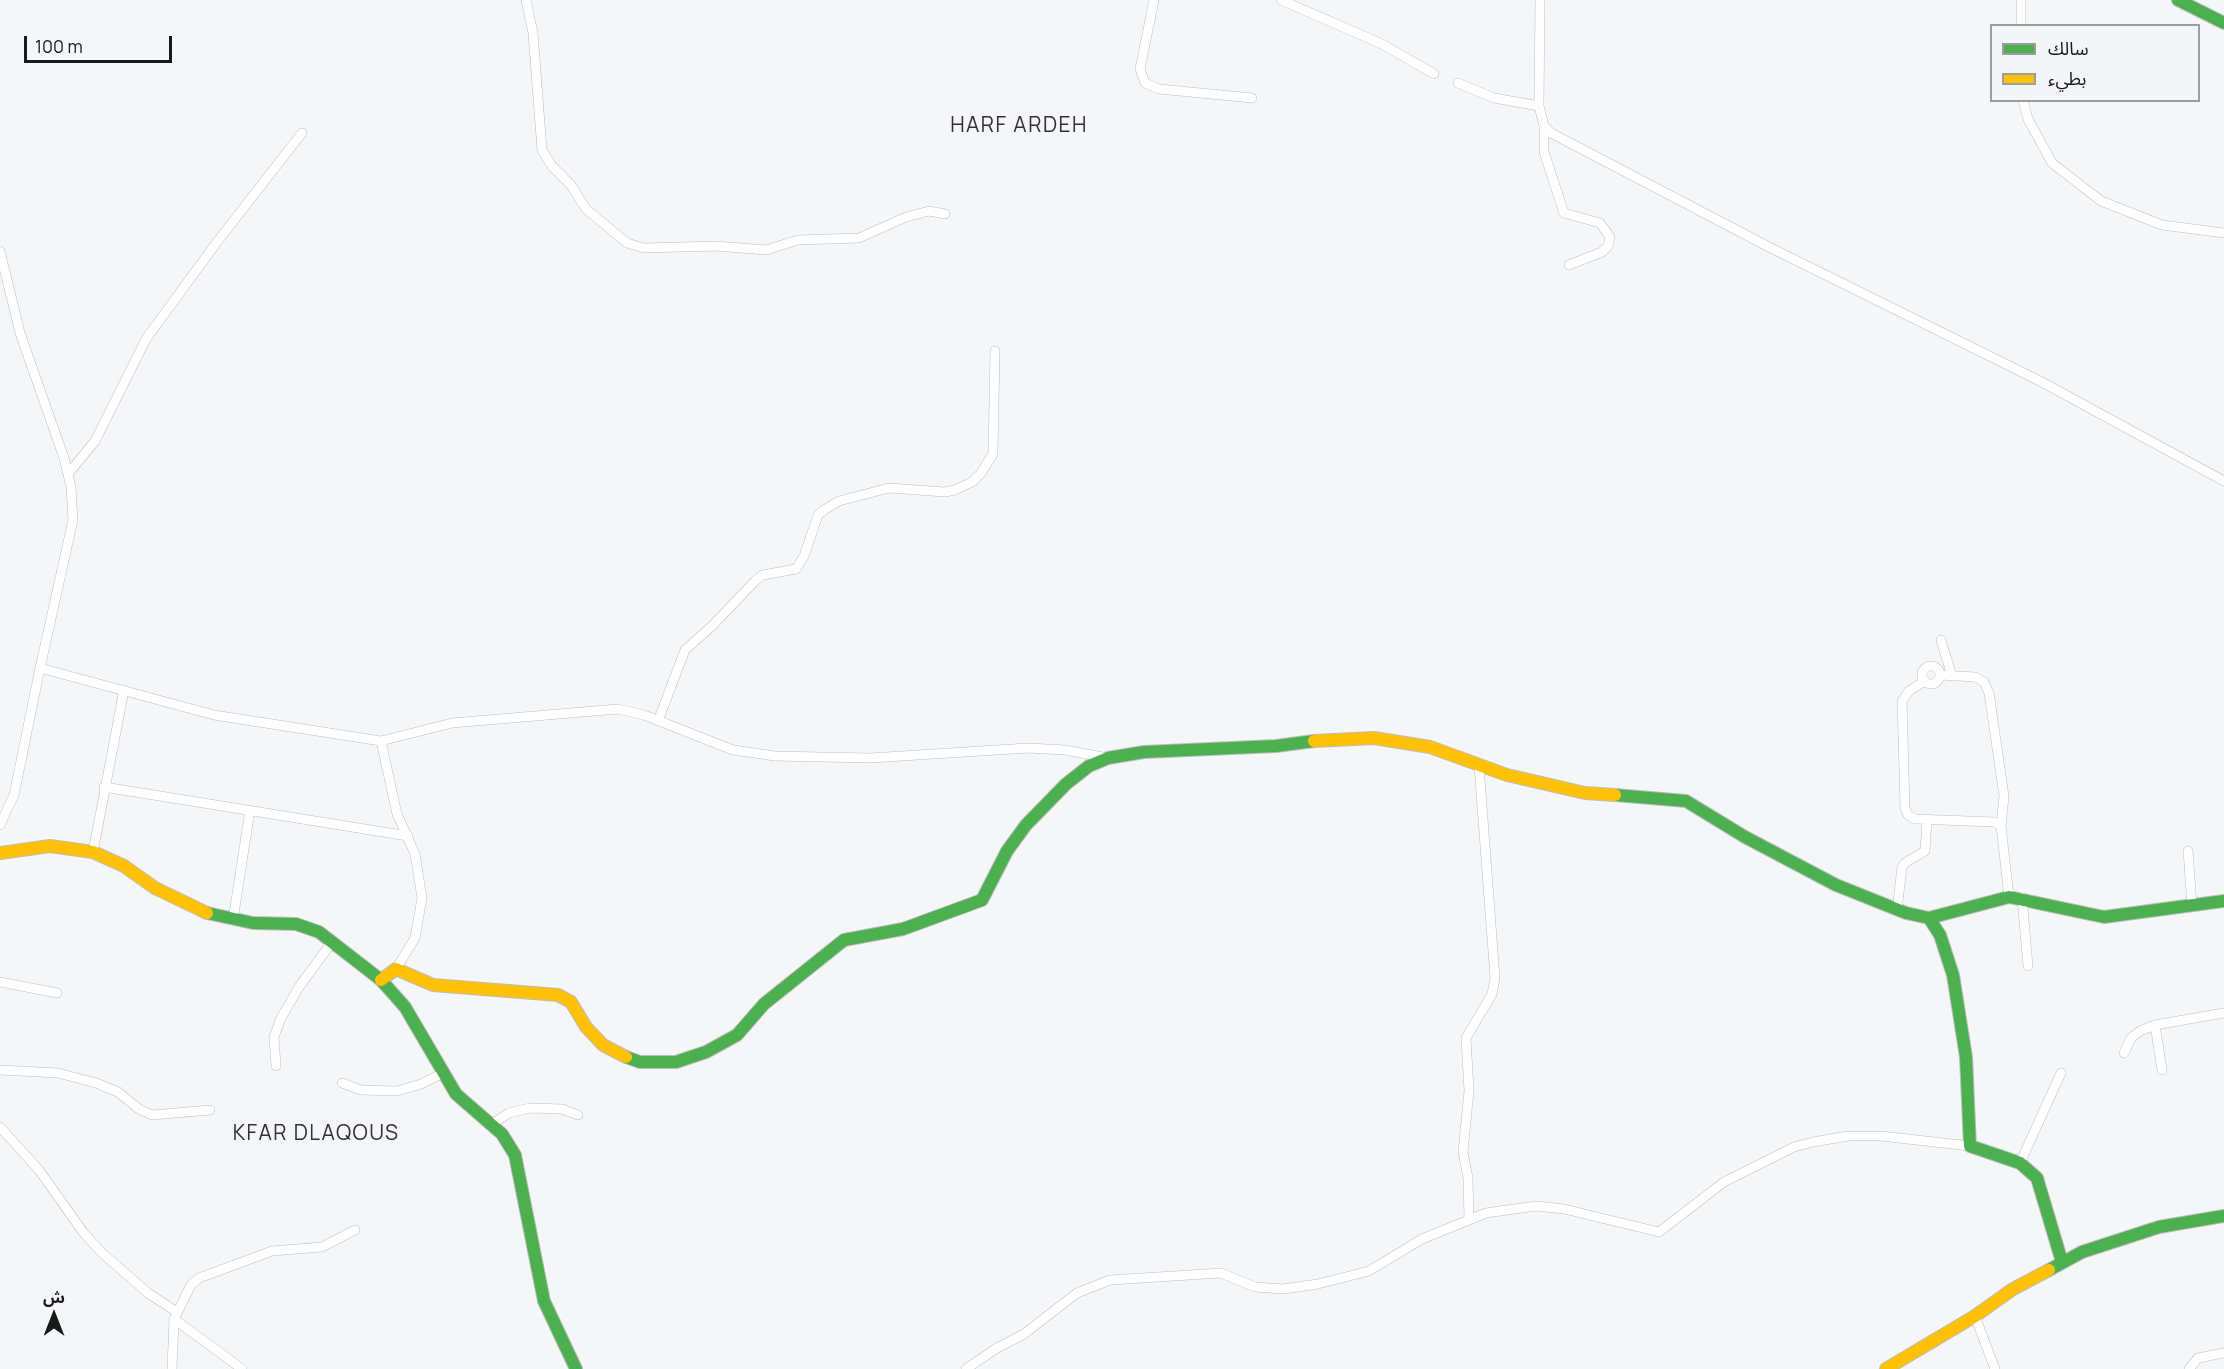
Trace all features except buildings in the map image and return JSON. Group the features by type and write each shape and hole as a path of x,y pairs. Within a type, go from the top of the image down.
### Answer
{"street":[{"path":"526,0 534,33 542,150 552,166 571,185 586,209 627,243 644,248 716,246 766,250 798,240 859,238 906,217 929,212 945,214"},
{"path":"1154,0 1140,69 1145,83 1158,89 1252,98"},
{"path":"1281,0 1383,44 1434,74"},
{"path":"1540,0 1539,106 1544,126 1544,152 1564,213 1600,223 1610,237 1608,246 1602,252 1569,265"},
{"path":"2020,24 2021,0"},
{"path":"2178,0 2224,23"},
{"path":"1458,83 1494,98 1539,106"},
{"path":"2024,102 2028,119 2052,163 2059,171 2101,201 2162,225 2224,233"},
{"path":"1544,126 1558,138 1769,247 2040,381 2224,481"},
{"path":"68,474 95,441 146,339 217,242 302,133"},
{"path":"0,251 20,333 68,474 73,520 14,795 0,825"},
{"path":"658,722 685,650 756,580 762,576 796,569 804,556 818,515 830,505 889,488 945,492 955,490 972,482 981,473 993,454 995,351"},
{"path":"1941,640 1952,676"},
{"path":"1924,681 1923,672 1928,667 1938,669 1940,675"},
{"path":"40,668 214,715 381,741 444,724 618,709 733,750 775,756 870,758 1028,748 1065,750 1108,758 1167,750 1276,746 1353,738 1430,747 1479,766 1585,793 1686,801 1745,837 1836,885 1897,910 1929,918 2009,897 2104,917 2224,901"},
{"path":"1940,675 1975,677 1984,682 1989,693 2004,796 2001,826 2009,897"},
{"path":"1940,675 1934,684 1924,681 1908,691 1902,701 1905,808 1911,818 1994,822 2001,826"},
{"path":"93,852 124,690"},
{"path":"381,741 393,799 416,854 422,898 422,913 414,938 396,969 381,980"},
{"path":"396,969 433,985 558,995 572,1002 586,1028 603,1046 626,1058 657,1063 689,1059 737,1035 755,1012 844,940 903,929 982,900 1007,851 1026,825 1079,773 1108,758"},
{"path":"1469,1220 1468,1178 1463,1152 1469,1101 1466,1038 1492,994 1495,978 1479,766"},
{"path":"104,787 408,836"},
{"path":"233,920 250,810"},
{"path":"1897,910 1902,867 1925,851 1927,820"},
{"path":"0,853 50,846 93,852 124,866 184,904 233,920 296,924 320,932 381,980 405,1007 443,1074 468,1106 492,1124 515,1155 544,1301 576,1369"},
{"path":"2188,851 2192,905"},
{"path":"2022,898 2028,966"},
{"path":"1929,918 1940,935 1953,975 1966,1057 1970,1146"},
{"path":"276,1066 274,1037 281,1018 299,987 332,942"},
{"path":"0,982 57,993"},
{"path":"2124,1053 2131,1038 2155,1025 2224,1013"},
{"path":"2155,1025 2162,1070"},
{"path":"0,1070 58,1074 96,1083 118,1092 139,1109 152,1115 210,1110"},
{"path":"2020,1162 2061,1073"},
{"path":"342,1083 361,1090 397,1091 414,1087 443,1074"},
{"path":"492,1124 509,1113 530,1108 561,1109 578,1115"},
{"path":"0,1127 39,1170 101,1252 242,1369"},
{"path":"966,1369 997,1348 1024,1334 1077,1293 1096,1284 1120,1280 1221,1273 1255,1287 1283,1289 1318,1284 1369,1271 1422,1239 1498,1210 1546,1207 1659,1232 1724,1182 1794,1147 1848,1136 1881,1136 1970,1146 2020,1162 2037,1178 2062,1262"},
{"path":"1886,1369 1975,1316 2013,1289 2082,1252 2159,1227 2224,1216"},
{"path":"172,1369 176,1315 191,1286 199,1278 272,1251 322,1247 355,1230"},
{"path":"1975,1316 1995,1369"},
{"path":"2189,1369 2198,1358 2224,1353"}],"traffic: fast":[{"path":"2178,0 2224,23"},
{"path":"626,1057 640,1062 676,1062 706,1052 737,1035 764,1004 844,940 903,929 982,900 1007,851 1026,825 1066,784 1089,766 1108,758 1144,752 1276,746 1314,741"},
{"path":"1615,795 1686,801 1745,837 1836,885 1906,913 1929,918 2009,897 2104,917 2224,901"},
{"path":"207,913 253,923 296,924 319,932 381,980 405,1007 456,1094 502,1134 515,1155 544,1301 576,1369"},
{"path":"1929,918 1940,935 1953,975 1966,1057 1970,1146 2020,1163 2037,1178 2062,1262"},
{"path":"2049,1270 2082,1252 2159,1227 2224,1216"}],"traffic: slow":[{"path":"1314,741 1374,738 1430,747 1507,775 1585,793 1615,795"},
{"path":"0,853 50,846 93,852 124,866 155,888 207,913"},
{"path":"381,980 396,969 433,985 558,995 571,1002 586,1027 603,1045 626,1057"},
{"path":"1886,1369 1975,1316 2013,1289 2049,1270"}],"district":[{"name":"HARF ARDEH","path":"1019,126"},
{"name":"KFAR DLAQOUS","path":"316,1134"}]}
